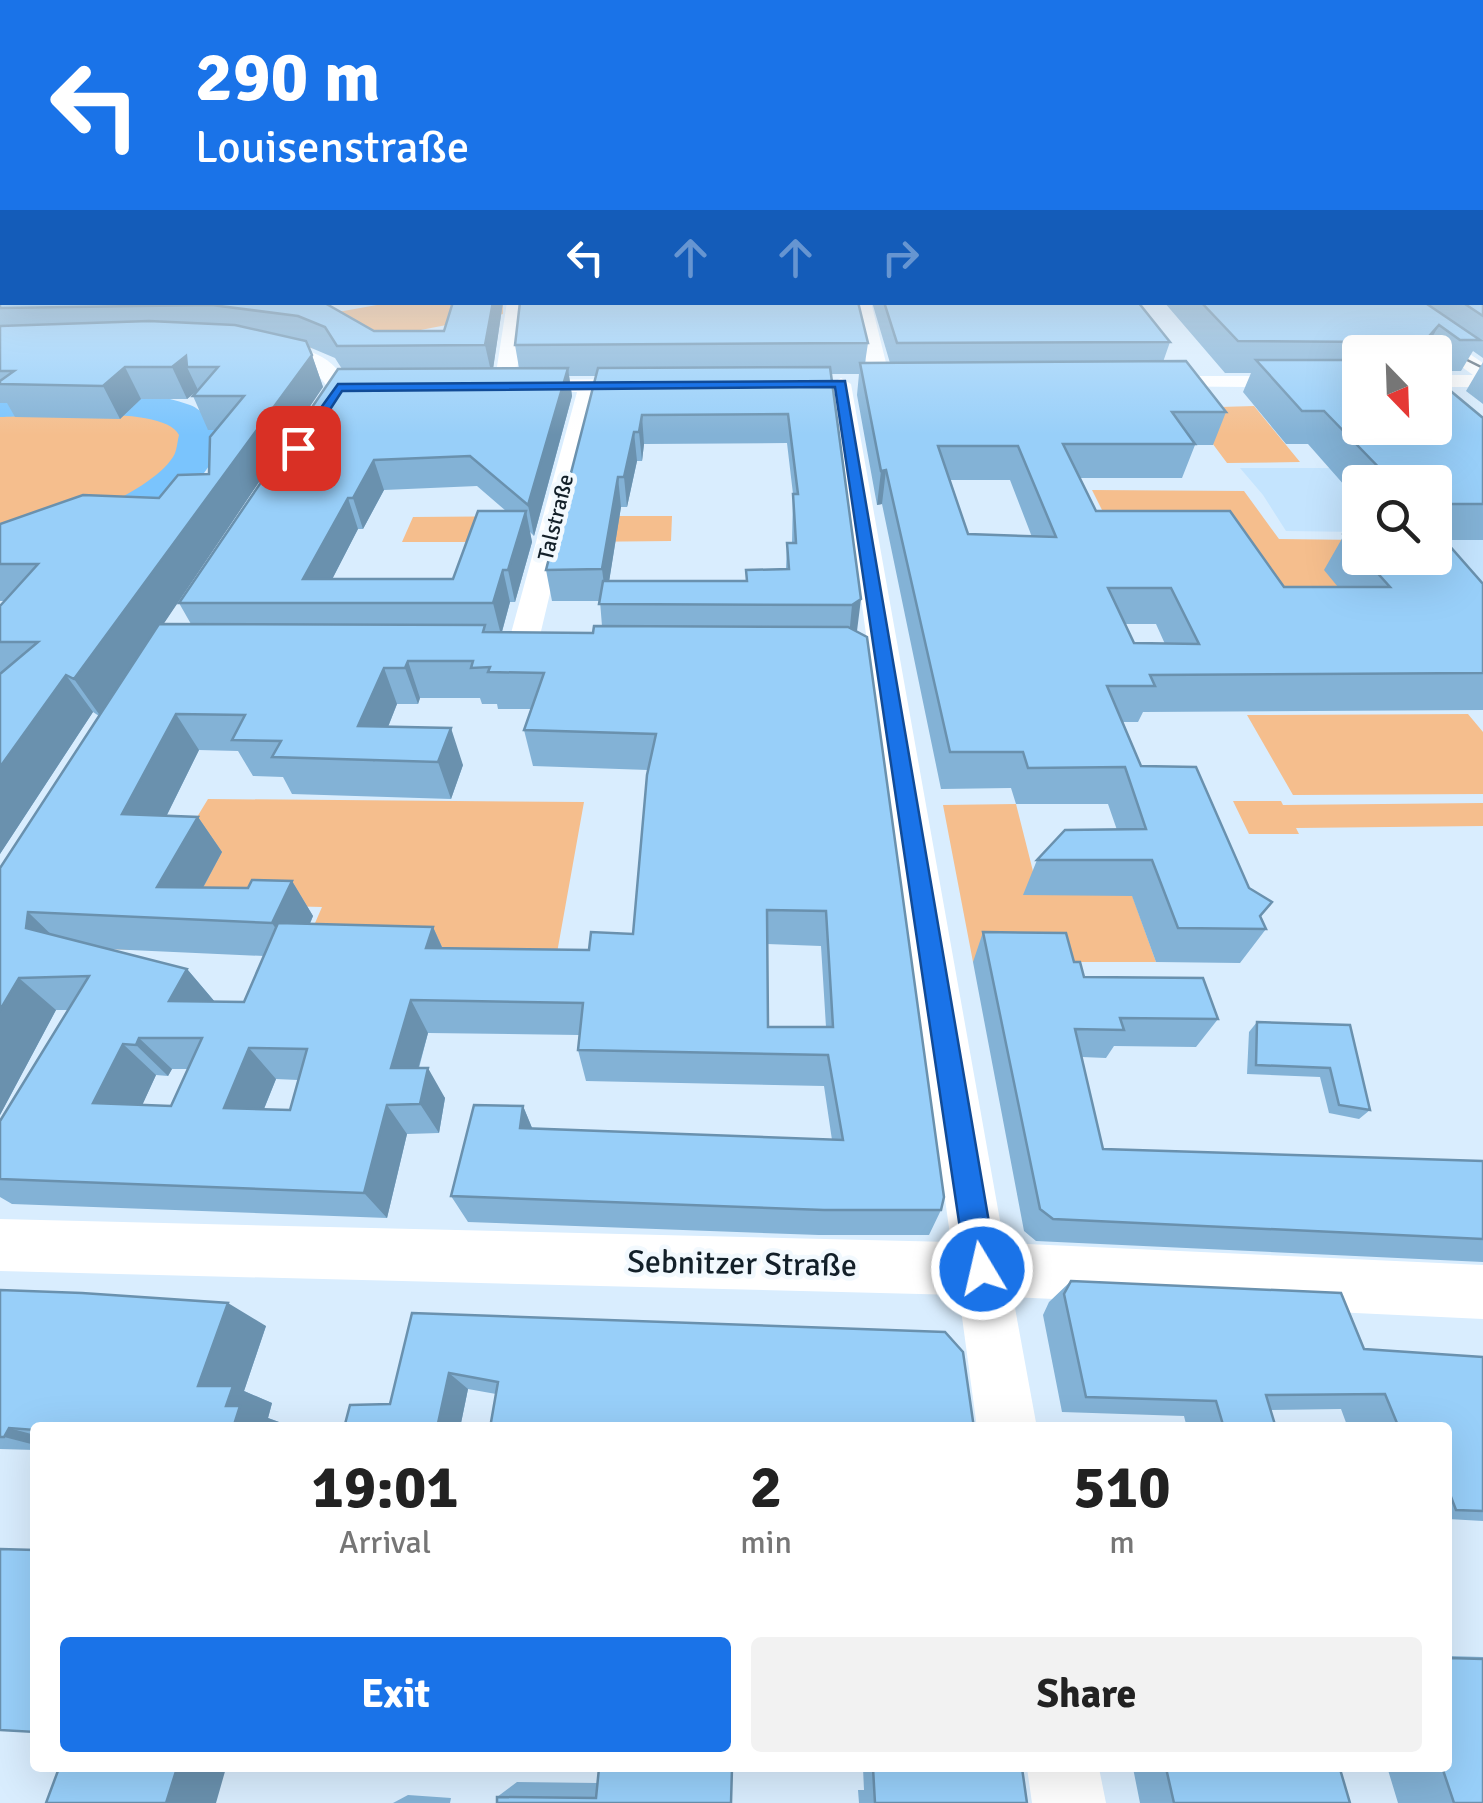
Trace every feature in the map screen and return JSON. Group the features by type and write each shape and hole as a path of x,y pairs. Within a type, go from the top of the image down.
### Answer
{"street":[{"path":"515,305 496,386 660,385"},
{"path":"863,305 880,383"},
{"path":"1384,305 1483,372"},
{"path":"243,349 318,358 328,366 342,392"},
{"path":"1452,382 1483,381"},
{"path":"1124,382 1342,382"},
{"path":"907,383 836,388 884,650 1007,1422"},
{"name":"Talstraße","path":"522,648 589,386"},
{"path":"484,648 560,648"},
{"path":"846,650 884,650"},
{"name":"Sebnitzer Straße","path":"0,1245 982,1269 1483,1292"},
{"path":"1064,1772 1069,1803"}],"shaded area":[{"path":"377,305 503,305 503,314 323,349 258,344 271,324"},
{"path":"1254,406 1300,462 1227,463 1186,408"},
{"path":"0,410 144,410 182,417 192,439 192,454 182,469 136,499 0,557"},
{"path":"1483,457 1483,583 1411,582 1418,575 1452,575 1452,465 1439,465"},
{"path":"1240,468 1342,468 1342,532 1286,531"},
{"path":"1092,490 1244,491 1279,539 1342,540 1342,575 1394,575 1483,620 1137,580"},
{"path":"534,516 527,542 402,542 413,517"},
{"path":"579,516 672,516 671,541 575,542"},
{"path":"1468,714 1483,732 1483,794 1293,795 1247,715"},
{"path":"208,799 584,802 555,964 302,953 322,907 157,903 134,950 85,948 120,895 114,893 129,866 213,868 221,852 177,850"},
{"path":"1233,801 1281,801 1283,805 1483,803 1483,826 1296,828 1299,834 1249,834"},
{"path":"1016,804 1039,895 1132,895 1156,962 973,962 943,805"}],"building":[{"path":"0,305 212,305 0,308"},
{"path":"212,305 328,305 374,331 444,331 452,305 492,305 485,345 337,346 325,327 298,316"},
{"path":"520,305 859,305 868,343 515,345"},
{"path":"885,305 1140,305 1170,342 897,343"},
{"path":"1204,305 1428,305 1480,340 1460,340 1439,325 1430,335 1342,335 1342,342 1238,341"},
{"path":"1466,305 1483,305 1483,316"},
{"path":"149,321 235,325 306,341 312,355 74,679 66,675 0,767 0,674 38,642 0,642 0,606 38,564 0,564 0,524 83,495 159,498 178,475 209,474 210,437 244,396 193,396 218,367 187,367 186,356 172,367 125,367 103,386 0,384 14,371 0,371 0,326"},
{"path":"1256,360 1342,360 1342,430 1324,411 1302,411"},
{"path":"1186,361 1226,412 1172,412 1195,444 1063,444 1096,511 1230,511 1284,587 1390,587 1379,575 1452,575 1452,549 1483,584 1483,673 1150,675 1155,686 1107,686 1141,766 1196,767 1249,888 1272,902 1260,916 1266,929 1178,928 1152,860 1037,860 1065,830 1146,829 1125,767 1028,768 1023,752 950,752 886,470 881,471 860,363","holes":["938,446 1018,446 1056,537 968,534","1108,588 1171,588 1199,644 1134,643"]},
{"path":"830,367 861,599 852,605 599,604 603,581 747,581 746,570 789,569 787,543 796,543 793,494 798,494 788,414 642,415 624,477 618,477 602,569 546,570 598,368"},
{"path":"568,368 528,505 470,456 374,460 303,579 453,579 478,511 526,511 493,603 179,603 338,369"},
{"path":"1452,392 1483,418 1483,504 1452,504 1452,465 1376,465 1357,445 1452,445"},
{"path":"159,624 485,625 483,632 593,633 594,626 848,627 867,637 944,1197 941,1210 824,1210 451,1196 474,1105 523,1106 520,1128 843,1140 828,1055 578,1050 583,1003 411,1000 391,1068 428,1068 420,1104 387,1105 364,1193 0,1179 0,1121 89,976 19,978 0,1010 0,868","holes":["408,661 473,661 471,668 490,667 488,672 544,673 524,730 656,734 647,775 633,934 591,932 589,950 426,948 433,927 278,923 244,1002 169,1001 187,969 26,928 28,912 272,923 292,881 252,880 248,888 157,887 198,817 122,814 176,714 245,715 232,740 281,741 272,757 438,762 451,728 358,726 384,668 405,668","767,910 826,911 833,1027 768,1027","139,1038 202,1038 171,1106 93,1103 123,1044 136,1045","249,1048 307,1049 290,1110 224,1108"]},
{"path":"983,932 1066,933 1074,962 1080,962 1084,977 1203,978 1218,1019 1120,1018 1124,1030 1075,1029 1103,1149 1483,1161 1483,1239 1053,1219 1040,1209"},
{"path":"1257,1022 1350,1025 1370,1110 1339,1105 1330,1068 1256,1065"},
{"path":"1071,1281 1341,1293 1364,1349 1483,1357 1483,1511 1456,1510 1452,1500 1452,1422 1397,1422 1385,1394 1266,1395 1274,1422 1222,1422 1216,1401 1086,1397 1064,1294"},
{"path":"0,1290 228,1303 198,1386 233,1386 226,1406 240,1406 235,1422 30,1422 30,1430 9,1428 0,1437"},
{"path":"412,1313 945,1332 963,1352 973,1422 491,1422 498,1382 449,1373 438,1422 346,1422 350,1405 390,1404"},
{"path":"0,1549 30,1550 30,1732 0,1730"},
{"path":"1452,1658 1483,1659 1483,1803 1454,1803 1444,1772 1452,1772"},
{"path":"58,1772 176,1772 166,1803 46,1803"},
{"path":"599,1772 732,1772 731,1803 497,1803 497,1797 596,1798"},
{"path":"873,1772 1023,1772 1027,1803 875,1803"},
{"path":"1167,1772 1341,1772 1350,1803 1174,1803"}],"waterway":[{"path":"0,406 115,405 159,409 185,417 198,435 195,456 179,477 153,496 85,531 0,561"}],"tram line":[{"path":"1452,352 1483,368"}],"route":[{"path":"298,448 338,388 841,384 982,1269"}]}
